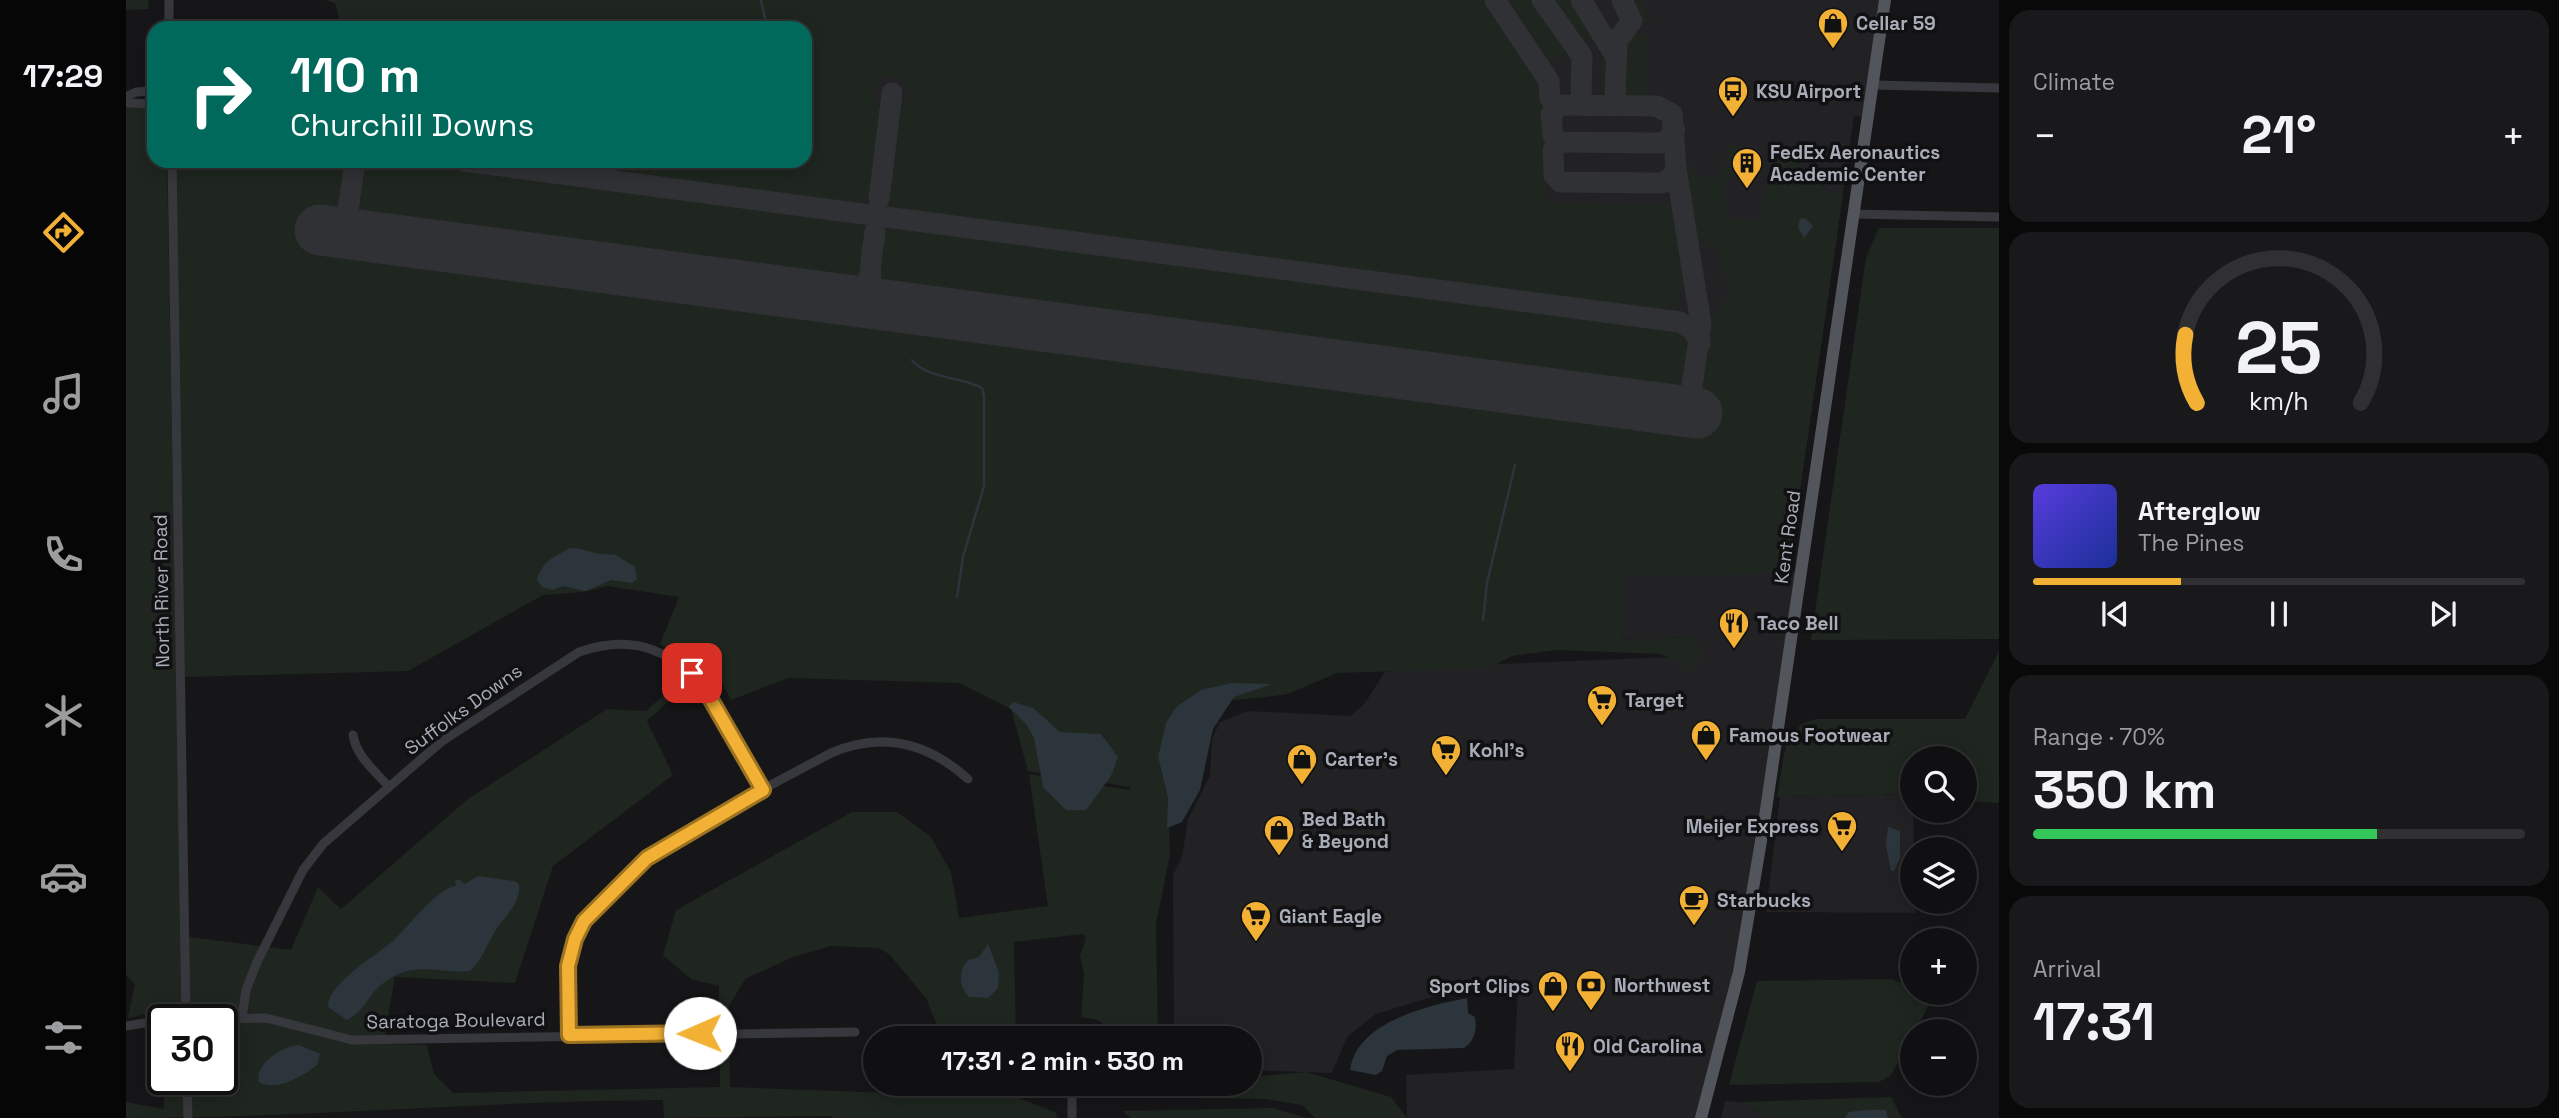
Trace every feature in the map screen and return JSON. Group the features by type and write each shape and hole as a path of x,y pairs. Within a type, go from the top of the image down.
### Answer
{"main road":[{"name":"Kent Road","path":"1701,1118 1739,972 1758,858 1885,0"}],"street":[{"path":"169,0 169,21"},
{"path":"1873,85 1999,88"},
{"path":"126,97 136,92 147,91"},
{"path":"126,103 147,104"},
{"name":"North River Road","path":"172,168 186,1004"},
{"path":"1853,214 1999,217"},
{"name":"Suffolks Downs","path":"242,1018 250,977 307,863 323,844 441,742 567,658 592,648 620,644 660,652 692,673 710,698 763,790"},
{"path":"354,735 355,746 388,787"},
{"path":"569,1035 568,966 575,939 584,921 647,858 831,752 872,741 894,741 923,748 939,755 968,779"},
{"name":"Saratoga Boulevard","path":"238,1018 281,1020 352,1040 855,1032"},
{"name":"Saratoga Boulevard","path":"126,1026 147,1023"},
{"path":"187,1095 188,1118"},
{"path":"1072,1097 1072,1118"}],"shaded area":[{"path":"126,0 149,0 148,9 126,10"},
{"path":"325,0 1489,0 1542,80 1547,163 1545,203 1673,204 1683,266 1682,289 1671,306 1646,311 905,213 894,209 887,200 894,124 898,111 909,97 905,82 894,77 883,79 875,90 882,117 875,183 869,200 859,206 570,168 812,168 812,21 340,21 335,3"},
{"path":"1263,0 1885,0 1868,117 1854,116 1788,572 1799,572 1729,999 1699,1118 1407,1118 1406,1075 1514,1069 1518,989 1511,985 1464,987 1376,1014 1347,1037 1332,1073 1262,1070 1262,1026 1174,1026 1173,875 1182,857 1188,819 1210,776 1212,739 1220,722 1248,711 1351,716 1365,703 1385,672 1403,668 1696,656 1691,637 1620,640 485,486 256,490 181,481 176,168 812,168 812,42"},
{"path":"1498,0 1538,0 1570,50 1543,67"},
{"path":"1546,0 1576,0 1608,49 1607,99 1602,99 1601,55 1590,37 1577,45"},
{"path":"1628,0 1644,0 1645,16 1653,17 1652,21 1644,23"},
{"path":"1636,33 1646,34 1647,38 1647,99 1625,99 1622,95 1624,42"},
{"path":"126,108 147,108 147,168 167,168 181,936 291,950 318,887 341,909 468,799 607,709 646,711 685,676 691,665 660,644 679,597 608,586 584,592 543,595 408,671 184,677 176,168 346,168 338,221 322,219 319,241 1695,424 1709,324 1728,295 1722,255 1694,235 1683,164 1692,164 1696,174 1700,176 1716,176 1725,168 1727,143 1735,143 1731,176 1724,182 1724,202 1729,203 1727,217 1759,222 1772,149 1770,142 1827,191 1843,195 1788,573 1620,577 1620,640 1691,637 1700,645 1699,663 1688,673 1678,661 1660,654 1556,650 1512,656 1489,668 1337,673 1288,694 1266,697 1235,700 1201,690 1176,707 1158,757 1168,798 1170,854 1156,924 1158,1026 1105,1026 1098,1020 1081,1017 1084,974 1080,956 1086,938 1083,934 1014,942 1016,1026 937,1026 926,998 889,954 878,948 831,946 793,957 745,979 729,1006 730,1087 863,1092 863,1096 1017,1096 1056,1113 1057,1118 664,1118 663,1100 126,1118 126,1102 164,1109 164,1095 238,1095 238,1004 147,1004 147,1014 128,1018 135,984 126,975","holes":["711,662 731,700 788,678 959,683 1011,709 1028,771 1130,787 1130,790 1029,774 1048,906 959,918 951,872 931,837 897,812 852,812 676,910 663,955 691,979 719,986 720,1087 453,1093 434,1074 427,1045 383,1044 395,977 515,983 553,866 673,775 647,721"]},
{"path":"362,168 462,168 852,220 862,224 865,230 866,262 858,283 842,288 357,223 353,218"},
{"path":"1805,218 1813,226 1804,238 1798,227 1800,219"},
{"path":"897,226 1676,329 1689,339 1692,347 1691,367 1682,393 1668,397 887,294 876,280 879,248 885,234"},
{"path":"1879,228 1999,228 1999,639 1811,640 1866,257"},
{"path":"570,548 614,554 635,567 637,579 632,583 611,580 586,591 563,586 552,590 542,587 537,580 542,568 549,560"},
{"path":"1999,651 1999,803 1977,802 1977,746 1900,746 1900,794 1777,797 1788,731 1794,732 1802,724 1816,719 1965,719"},
{"path":"1231,683 1273,684 1234,697 1213,729 1200,790 1182,822 1167,828 1168,798 1158,757 1166,723 1176,707 1201,690"},
{"path":"1013,702 1033,708 1060,732 1101,734 1118,757 1111,776 1086,810 1066,810 1043,787 1034,738 1026,724 1009,707"},
{"path":"1900,794 1900,823 1913,823 1914,837 1900,837 1900,913 1766,912 1780,797"},
{"path":"1888,827 1900,831 1900,858 1894,871 1891,871 1886,845"},
{"path":"478,876 514,881 519,884 519,891 512,908 470,971 424,969 404,972 381,985 358,1012 347,1020 328,1007 330,998 345,978 395,939 432,900 456,886 455,881 458,879 465,884"},
{"path":"988,944 999,973 998,988 988,998 969,997 961,974 968,960 979,957"},
{"path":"1891,979 1900,982 1900,1005 1928,1005 1921,1019 1900,1019 1900,1058 1891,1075 1879,1082 1729,1085 1757,981"},
{"path":"1467,998 1468,1013 1475,1017 1476,1026 1473,1038 1464,1048 1397,1050 1387,1056 1382,1071 1376,1075 1350,1070 1355,1053 1379,1028 1414,1012"},
{"path":"299,1045 320,1054 317,1065 282,1084 266,1085 259,1082 261,1069 271,1057"},
{"path":"1306,1072 1391,1097 1407,1118 1315,1118 1302,1105 1266,1099 1119,1097 1262,1096 1262,1076"},
{"path":"1891,1097 1902,1118 1762,1118 1762,1112 1743,1102"},
{"path":"1725,1101 1743,1102 1762,1112 1762,1118 1721,1118"},
{"path":"1273,1108 1307,1118 1131,1118 1122,1111"},
{"path":"1886,1110 1888,1118 1845,1118 1849,1112"}],"waterway":[{"path":"761,0 766,21"},
{"path":"912,360 926,371 982,388 984,396 984,486 963,557 957,597"},
{"path":"1483,620 1487,583 1515,465"}],"taxiway":[{"path":"1495,0 1549,81 1550,98 1555,105 1656,106 1672,114 1676,168 1701,324 1691,393 1681,402 1656,408"},
{"path":"1542,0 1582,56 1581,99 1588,106"},
{"path":"1581,0 1616,57"},
{"path":"1609,106 1615,99 1617,41 1632,21 1622,0"},
{"path":"879,199 892,93"},
{"path":"1559,106 1551,114 1553,136 1560,142 1661,143 1670,138 1675,130"},
{"path":"1560,142 1553,150 1554,175 1560,182 1662,183 1672,177 1676,168"},
{"path":"354,168 347,217 350,230 358,235"},
{"path":"516,168 1680,322 1693,330 1700,343"},
{"path":"875,232 870,274 872,284 875,293 892,306"},
{"path":"832,298 855,295 869,278"}],"runway":[{"path":"320,230 1697,413"}],"place":[{"name":"Cellar 59","path":"1833,50"},
{"name":"KSU Airport","path":"1733,118"},
{"name":"FedEx Aeronautics Academic Center","path":"1747,190"},
{"name":"Taco Bell","path":"1734,650"},
{"name":"Target","path":"1602,727"},
{"name":"Famous Footwear","path":"1706,762"},
{"name":"Kohl's","path":"1446,777"},
{"name":"Carter's","path":"1302,786"},
{"name":"Meijer Express","path":"1842,853"},
{"name":"Bed Bath & Beyond","path":"1279,857"},
{"name":"Starbucks","path":"1694,927"},
{"name":"Giant Eagle","path":"1256,943"},
{"name":"Northwest","path":"1591,1012"},
{"name":"Sport Clips","path":"1553,1013"},
{"name":"Old Carolina","path":"1570,1073"}],"route":[{"path":"692,673 710,698 763,790 647,858 593,910 584,921 570,951 568,996 569,1035 700,1033"}]}
